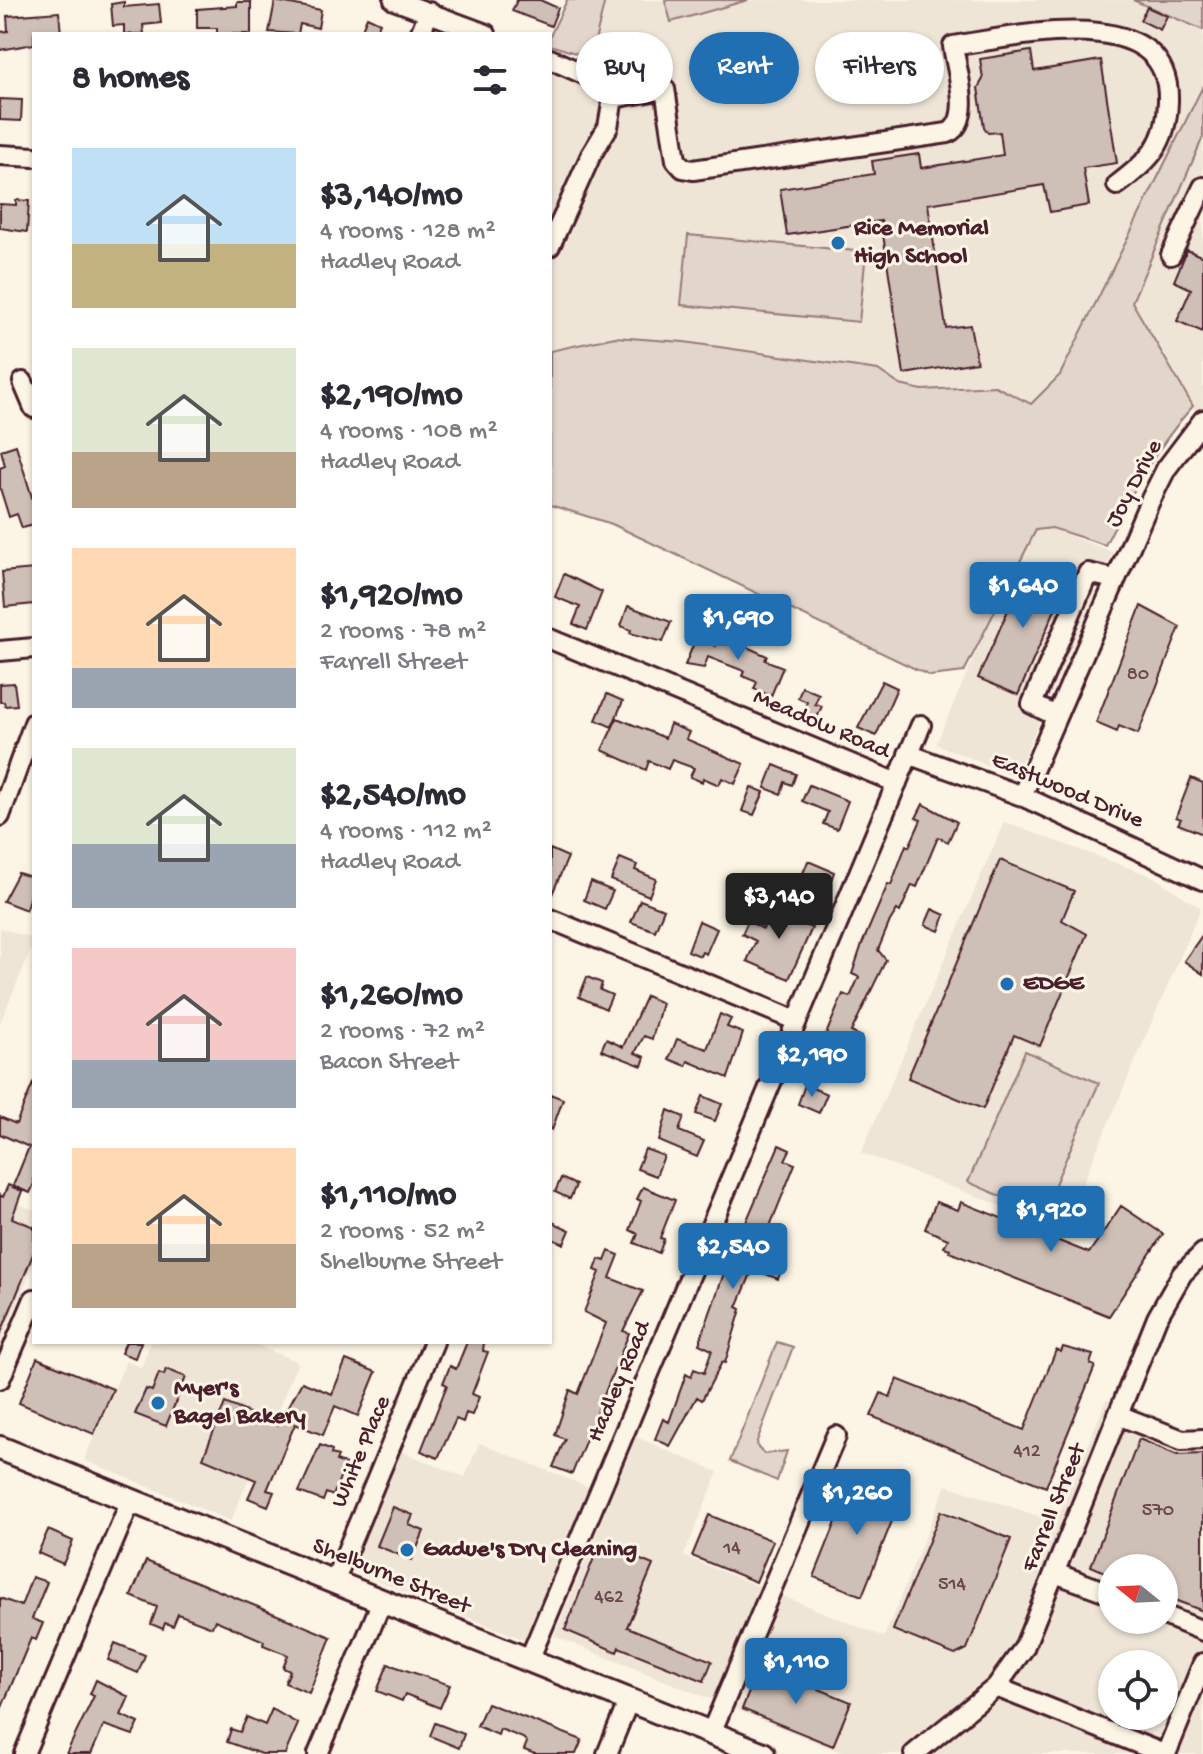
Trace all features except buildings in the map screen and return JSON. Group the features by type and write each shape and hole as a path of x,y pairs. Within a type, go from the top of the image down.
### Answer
{"main road":[{"name":"Shelburne Street","path":"0,1448 763,1754"}],"street":[{"path":"394,0 481,32"},
{"path":"421,32 429,12"},
{"path":"667,104 676,160 683,168 693,170 948,133 957,126 961,115 953,46 1079,27 1110,27 1138,38 1161,63 1169,89 1168,125 1148,162 1117,185"},
{"path":"552,60 576,71"},
{"path":"552,242 591,155 608,127 612,104"},
{"path":"0,155 32,157"},
{"path":"1171,255 1203,187"},
{"path":"23,382 32,403"},
{"name":"Joy Drive","path":"1022,796 1114,579 1166,469 1203,420"},
{"path":"1056,716 1032,704 1038,689 1088,573 1114,579"},
{"name":"Meadow Road","path":"552,640 897,783"},
{"path":"0,651 32,648"},
{"name":"Hadley Road","path":"529,1660 921,725"},
{"path":"0,816 32,728"},
{"name":"Eastwood Drive","path":"908,754 1022,796 1203,880"},
{"path":"552,920 797,1021"},
{"name":"Farrell Street","path":"914,1754 996,1687 1024,1648 1163,1307 1182,1274 1203,1253"},
{"path":"0,1379 32,1304"},
{"name":"White Place","path":"334,1582 433,1344"},
{"path":"1118,1415 1182,1440 1203,1439"},
{"path":"711,1733 836,1436"},
{"path":"24,1754 131,1500"},
{"path":"1055,1573 1098,1589"},
{"path":"318,1754 382,1601"},
{"path":"1178,1621 1203,1631"},
{"path":"996,1687 1165,1754 1203,1663"},
{"path":"607,1754 629,1700"}],"shaded area":[{"path":"567,0 605,0 597,32 576,32 576,53 552,46 552,32"},
{"name":"Rice Memorial High School","path":"605,0 1203,0 1203,86 1060,375 1031,404 995,386 922,390 900,385 878,370 684,342 615,337 552,351 552,71 576,63 576,104 673,104 673,32 597,32"},
{"path":"665,0 748,0 671,22"},
{"path":"1133,0 1203,0 1203,30"},
{"path":"1203,86 1203,137 1132,302 1193,406 1155,455 1105,545 1052,528 1036,530 964,672 930,676 612,524 552,506 552,351 615,337 684,342 878,370 900,385 922,390 995,386 1031,404 1060,375"},
{"path":"1203,137 1203,433 1193,406 1132,302"},
{"path":"688,235 866,252 859,322 681,305"},
{"path":"1033,522 1113,552 1015,777 936,744"},
{"path":"1004,822 1154,877 1201,908 1063,1229 861,1153"},
{"path":"0,928 32,938 32,948 0,1023"},
{"path":"1025,1051 1099,1083 1042,1214 968,1182"},
{"path":"0,1197 32,1209 32,1269 0,1344"},
{"path":"777,1342 793,1347 757,1441 758,1448 765,1454 787,1451 777,1481 730,1461"},
{"path":"150,1344 255,1344 298,1362 231,1521 84,1460 126,1361 141,1367"},
{"path":"1106,1400 1203,1434 1203,1754 846,1754 554,1636 636,1437 718,1472 684,1556 884,1637 946,1485 1056,1522"},
{"path":"479,1443 588,1487 527,1641 350,1570 398,1450 465,1477"}],"place":[{"name":"Rice Memorial High School","path":"838,243"},
{"name":"EDGE","path":"1007,984"},
{"name":"Myer's Bagel Bakery","path":"158,1403"},
{"name":"Gadue's Dry Cleaning","path":"407,1550"}]}
